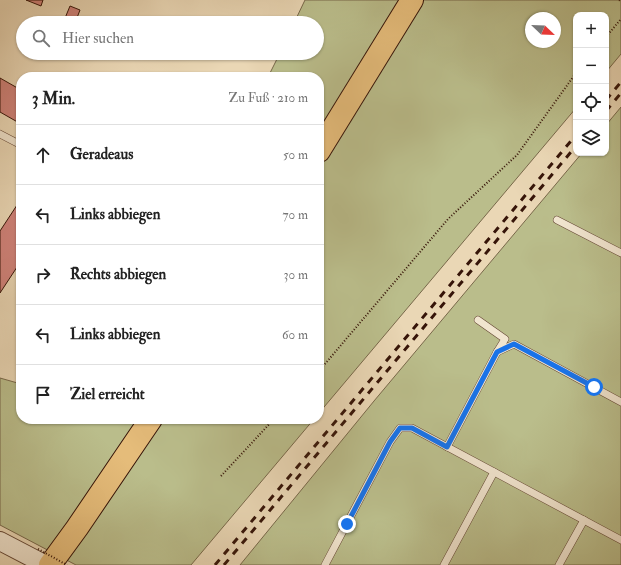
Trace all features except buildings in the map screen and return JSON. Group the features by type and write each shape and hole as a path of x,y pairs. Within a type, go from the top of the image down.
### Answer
{"main road":[{"path":"324,143 412,0"},
{"path":"42,559 77,528 148,424"}],"street":[{"path":"0,541 42,559"}],"lane":[{"path":"0,134 16,142"},
{"path":"557,220 621,253"},
{"path":"447,447 505,339 478,320"},
{"path":"497,352 514,344 621,402"},
{"path":"325,565 390,442 400,428 412,428 621,540"},
{"path":"444,565 494,472"},
{"path":"559,565 584,520"}],"path":[{"path":"609,33 621,19"},
{"path":"324,365 448,219 517,155 573,78"},
{"path":"221,476 269,424"},
{"path":"42,559 67,565"}],"green space":[{"path":"305,0 621,0 621,54 609,68 609,12 573,12 573,112 324,407 324,72 270,72 276,60 324,60 324,16 297,16"},
{"path":"621,107 621,565 240,565 374,401 579,156 609,156 609,121"},
{"path":"0,378 16,383 16,424 310,424 191,565 76,565 0,525"}],"railway":[{"path":"609,96 621,82"},
{"path":"609,107 621,93"},
{"path":"215,565 573,139"},
{"path":"224,565 573,150"}],"route":[{"path":"347,524 390,442 400,428 412,428 447,447 497,352 514,344 594,387"}]}
